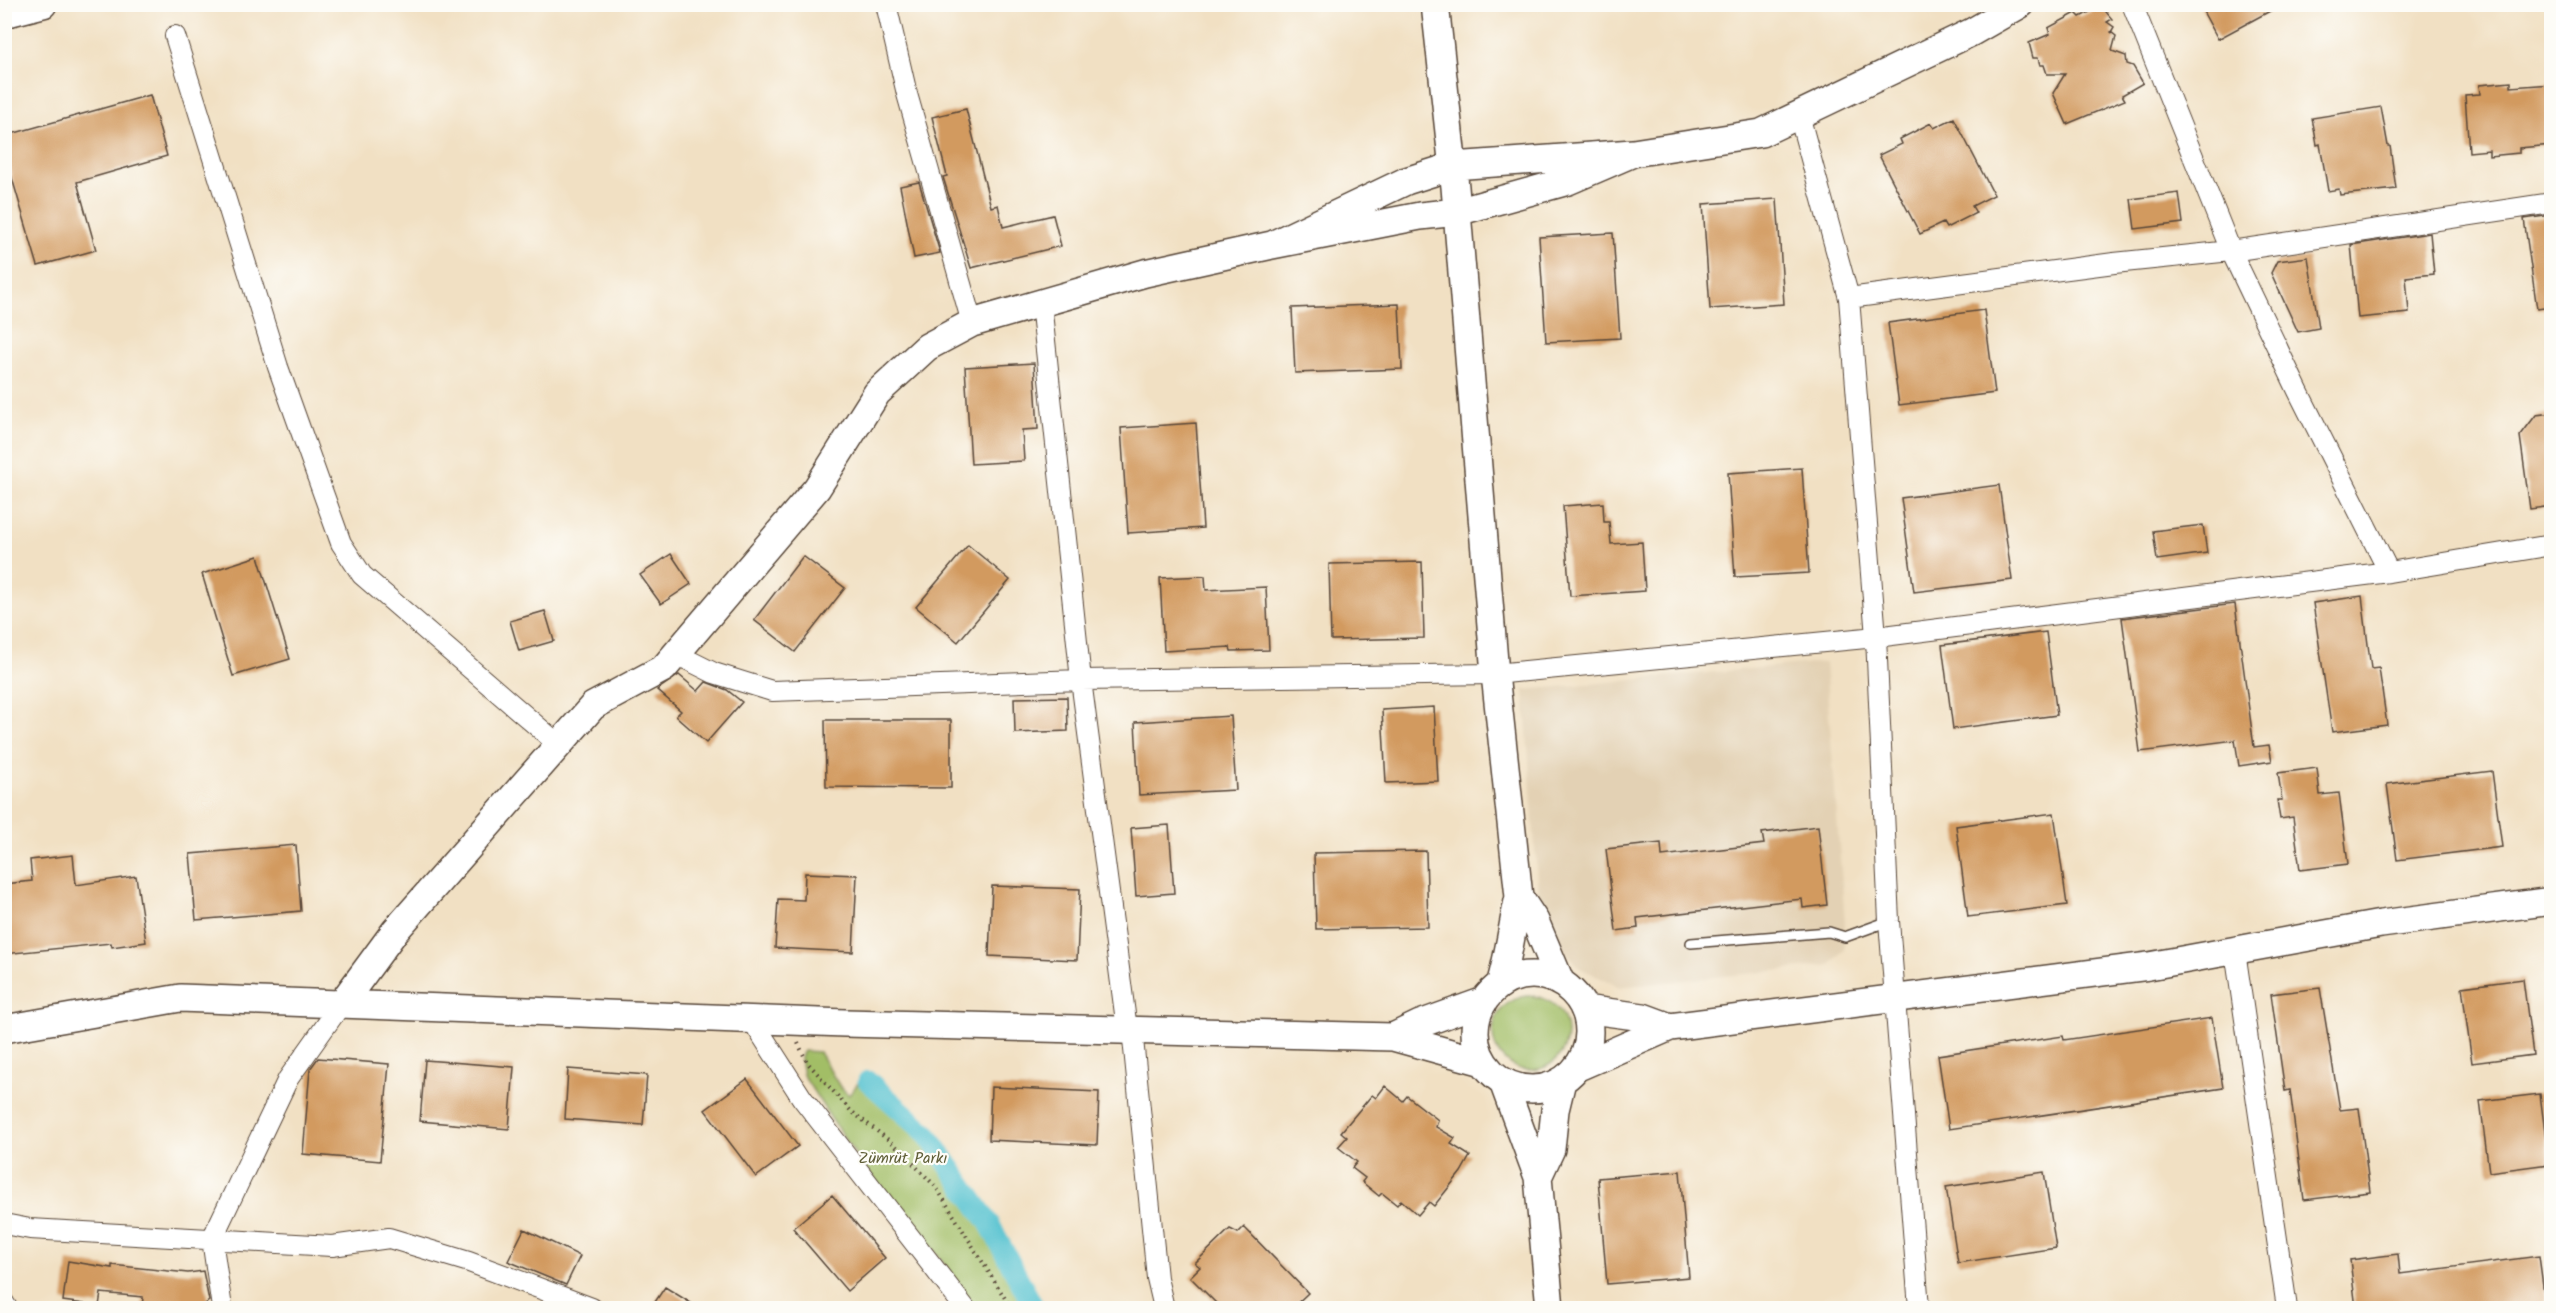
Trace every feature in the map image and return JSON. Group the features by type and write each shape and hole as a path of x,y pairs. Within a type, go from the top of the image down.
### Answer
{"street":[{"path":"4,14 43,4"},
{"path":"886,4 907,94 972,323"},
{"path":"1393,1037 1492,993 1513,978 1532,975 1551,978 1575,995 1589,1020 1590,1040 1584,1059 1570,1074 1555,1085 1536,1090 1516,1088 1503,1082 1483,1062 1474,1034 1476,1020 1492,993 1508,958 1511,927 1519,897 1495,674 1453,166 1435,4"},
{"path":"1272,245 1406,181 1453,166 1633,153 1761,133 1972,32 2021,4"},
{"path":"2132,4 2231,251 2389,572"},
{"path":"175,36 278,367 341,543 362,575 559,745"},
{"path":"1799,115 1849,298 1876,637 1894,999 1919,1308"},
{"path":"222,1308 212,1239 288,1079 342,1003 395,931 593,706 664,668 817,488 877,393 927,347 972,323 1145,273 1420,216 1457,212 1568,181 1633,153"},
{"path":"1849,298 2114,263 2231,251 2552,203"},
{"path":"1041,303 1081,680 1129,1029 1157,1278 1164,1308"},
{"path":"676,654 714,673 772,691 1081,680 1495,674 1876,637 2389,572 2552,545"},
{"path":"1519,897 1535,921 1561,983"},
{"path":"1538,1177 1551,1149 1554,1110 1570,1074 1670,1027 2149,966 2381,924 2552,901"},
{"path":"2235,951 2287,1308"},
{"path":"4,1029 180,999 342,1003 752,1020 1393,1037 1483,1062"},
{"path":"1584,1009 1644,1017 1670,1027"},
{"path":"752,1020 802,1098 965,1308"},
{"path":"1503,1082 1538,1177 1550,1308"},
{"path":"4,1224 30,1229 332,1246 389,1238 468,1262 592,1308"},
{"path":"4,1303 7,1308"}],"lane":[{"path":"1690,943 1829,932 1845,937 1889,921"}],"path":[{"path":"794,1021 798,1046 807,1062 851,1111 895,1145 936,1187 1011,1308"}],"shaded area":[{"path":"1825,662 1845,922 1844,950 1830,965 1619,987 1580,968 1550,933 1539,906 1524,690"}],"green space":[{"path":"1530,996 1551,1002 1561,1012 1567,1033 1561,1054 1551,1064 1530,1070 1509,1064 1499,1054 1493,1033 1499,1012 1509,1002"},
{"name":"Zümrüt Parkı","path":"804,1051 819,1052 840,1087 849,1095 866,1073 925,1126 991,1220 1045,1308 974,1308 940,1258 865,1168 830,1117 803,1075 800,1058"}],"building":[{"path":"2199,4 2283,4 2218,39"},
{"path":"2101,6 2112,19 2107,22 2114,27 2111,32 2116,36 2112,51 2126,56 2127,64 2133,66 2143,83 2122,95 2125,100 2067,124 2053,93 2065,74 2047,74 2038,58 2033,58 2029,43 2050,34 2048,28 2076,13 2080,17"},
{"path":"2511,82 2511,87 2552,84 2552,145 2519,148 2519,153 2489,156 2489,150 2469,152 2465,95 2480,94 2479,85"},
{"path":"150,95 167,156 77,182 96,250 38,266 4,151 4,136"},
{"path":"2381,107 2388,146 2390,146 2396,189 2340,195 2339,189 2328,191 2320,144 2317,145 2312,118"},
{"path":"966,109 991,207 998,205 1003,227 1053,215 1061,246 971,268 943,177 947,176 932,117"},
{"path":"1954,118 1994,195 1972,206 1976,213 1946,228 1943,223 1920,234 1879,155 1902,144 1900,139 1931,123 1934,128"},
{"path":"919,182 940,253 914,258 900,186"},
{"path":"2179,193 2183,223 2135,229 2131,199"},
{"path":"1777,199 1784,304 1710,309 1703,204"},
{"path":"2552,215 2552,307 2537,309 2524,219"},
{"path":"1613,233 1620,338 1546,342 1539,237"},
{"path":"2430,233 2434,274 2406,277 2409,313 2358,318 2351,245"},
{"path":"2308,257 2319,328 2298,332 2271,273 2277,261"},
{"path":"1399,304 1402,369 1295,373 1292,308"},
{"path":"1984,310 1995,393 1899,405 1888,323"},
{"path":"1034,363 1038,429 1022,430 1024,461 971,464 965,367"},
{"path":"2552,413 2552,506 2530,509 2520,436 2536,415"},
{"path":"1196,423 1203,528 1128,533 1121,428"},
{"path":"1802,468 1809,573 1735,577 1728,473"},
{"path":"1999,485 2012,580 1914,592 1901,498"},
{"path":"1603,503 1604,522 1609,522 1611,544 1642,542 1645,591 1570,596 1563,506"},
{"path":"2203,525 2207,553 2157,560 2153,531"},
{"path":"968,545 1010,580 958,642 916,607"},
{"path":"671,554 691,584 661,604 640,575"},
{"path":"258,556 290,659 233,676 202,574"},
{"path":"803,556 845,588 795,652 754,620"},
{"path":"1422,562 1424,638 1331,640 1329,564"},
{"path":"1205,576 1206,590 1266,587 1269,650 1231,651 1230,647 1164,651 1160,578"},
{"path":"2362,596 2371,669 2379,668 2387,725 2332,732 2313,603"},
{"path":"2235,604 2254,747 2269,745 2272,761 2239,766 2235,740 2140,752 2122,618"},
{"path":"545,611 554,641 519,651 510,621"},
{"path":"2046,632 2057,715 1953,729 1942,645"},
{"path":"679,675 698,691 706,682 727,690 742,702 706,743 676,716 681,711 657,690"},
{"path":"1067,697 1068,731 1015,733 1014,698"},
{"path":"1434,707 1438,781 1386,783 1382,710"},
{"path":"1231,716 1236,790 1139,795 1135,722"},
{"path":"825,720 951,720 951,788 826,787"},
{"path":"2317,768 2320,795 2339,793 2348,864 2300,870 2293,817 2280,819 2277,800 2282,800 2278,773"},
{"path":"2492,771 2502,847 2397,860 2387,784"},
{"path":"2054,813 2067,905 1968,917 1956,826"},
{"path":"1169,825 1174,893 1136,896 1131,828"},
{"path":"1818,826 1827,905 1803,908 1802,899 1637,918 1638,928 1616,931 1606,849 1661,843 1662,856 1764,844 1762,833"},
{"path":"296,845 301,911 196,920 190,854"},
{"path":"1426,851 1428,927 1316,929 1314,853"},
{"path":"73,855 76,885 136,876 146,942 112,947 111,943 4,954 4,884 32,881 30,860"},
{"path":"805,873 857,875 853,952 775,948 778,899 804,900"},
{"path":"992,886 1080,889 1077,960 989,956"},
{"path":"2523,979 2533,1055 2472,1063 2462,987"},
{"path":"2320,988 2340,1110 2359,1108 2370,1192 2304,1200 2290,1090 2285,1091 2271,994"},
{"path":"2212,1018 2223,1088 1949,1129 1938,1055 2063,1036 2064,1040"},
{"path":"318,1058 389,1064 380,1161 303,1154 310,1069"},
{"path":"425,1060 514,1067 509,1129 420,1121"},
{"path":"568,1069 647,1075 643,1125 565,1119"},
{"path":"747,1079 798,1146 756,1177 705,1110"},
{"path":"1385,1086 1403,1101 1407,1096 1438,1120 1436,1127 1455,1138 1451,1144 1470,1156 1461,1172 1434,1206 1429,1202 1418,1215 1401,1200 1397,1205 1382,1193 1379,1196 1362,1182 1365,1178 1352,1168 1357,1162 1338,1147 1347,1137 1341,1132 1372,1095 1376,1098"},
{"path":"991,1087 1099,1092 1097,1145 989,1140"},
{"path":"2540,1094 2549,1164 2489,1172 2480,1101"},
{"path":"1680,1171 1689,1277 1607,1284 1598,1178"},
{"path":"2044,1172 2056,1248 1958,1263 1946,1187"},
{"path":"832,1195 885,1258 847,1291 793,1228"},
{"path":"1244,1227 1308,1293 1292,1308 1221,1308 1190,1277 1200,1267 1195,1263 1230,1229 1238,1233"},
{"path":"524,1229 580,1256 566,1285 508,1261"},
{"path":"2398,1254 2400,1274 2539,1256 2546,1308 2356,1308 2350,1260"},
{"path":"68,1261 112,1268 112,1265 188,1273 203,1271 209,1301 200,1308 142,1308 143,1297 101,1293 99,1306 63,1301"},
{"path":"665,1287 699,1308 651,1308"}],"waterway":[{"path":"868,1081 926,1133 989,1223 1034,1308"}]}
